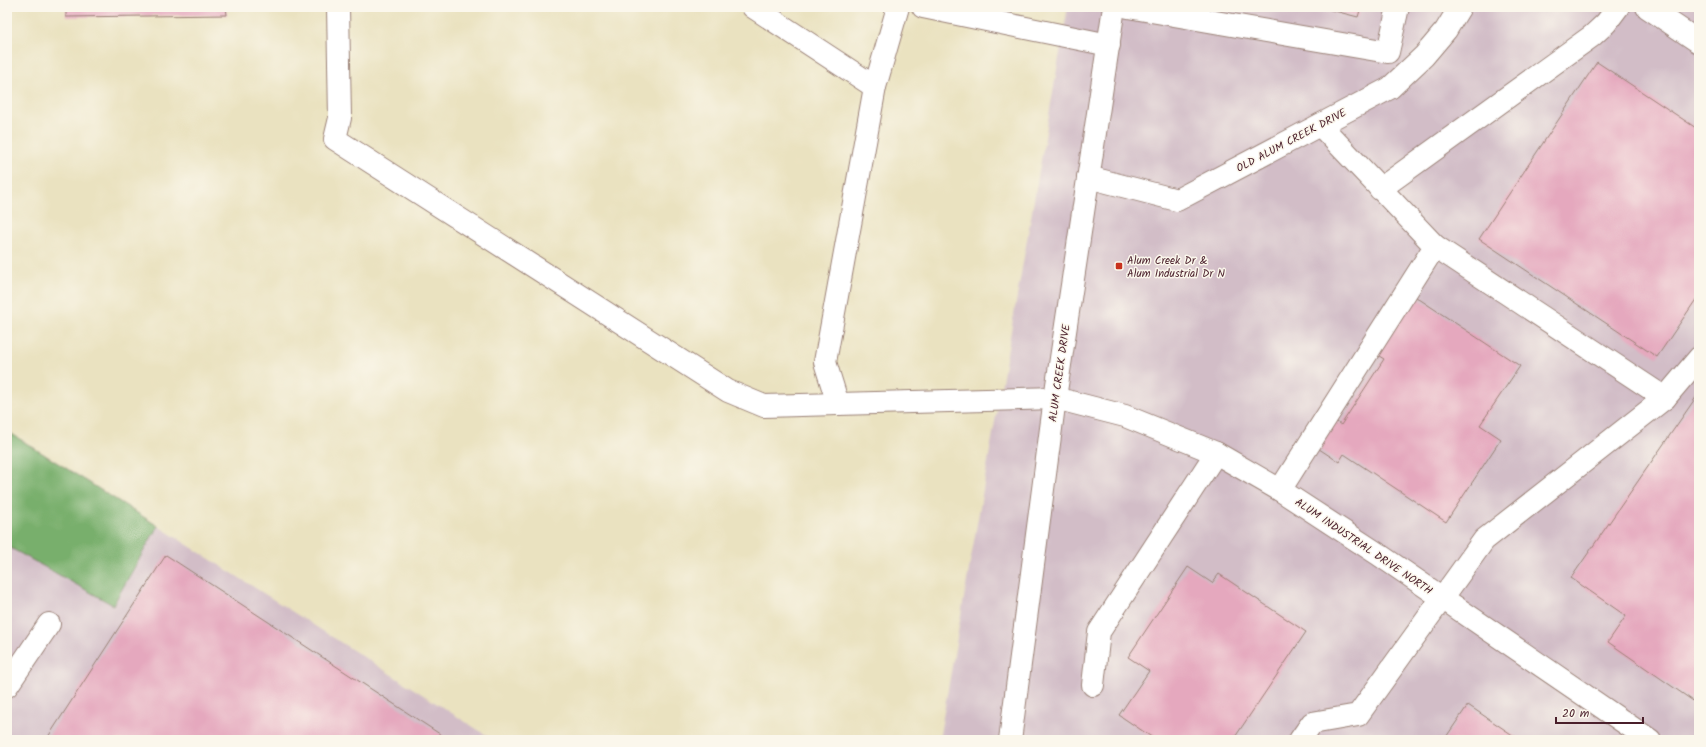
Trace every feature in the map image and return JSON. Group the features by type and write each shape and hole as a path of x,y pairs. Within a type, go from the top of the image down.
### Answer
{"street":[{"name":"ALUM INDUSTRIAL DRIVE NORTH","path":"338,7 340,118 335,139 728,391 764,406 1055,398 1125,416 1216,453 1280,490 1378,554 1650,740"},
{"path":"753,7 875,87"},
{"path":"838,404 825,362 875,87 898,7"},
{"path":"923,7 1109,45"},
{"name":"ALUM CREEK DRIVE","path":"1010,740 1055,398 1114,7"},
{"path":"1128,7 1388,52 1398,7"},
{"name":"OLD ALUM CREEK DRIVE","path":"1088,177 1177,200 1390,88 1424,56 1446,30 1460,7"},
{"path":"1380,189 1592,36 1606,23 1618,7"},
{"path":"1647,7 1699,42"},
{"path":"1320,125 1435,246 1665,398"},
{"path":"1280,490 1435,246"},
{"path":"1300,740 1312,723 1358,715 1484,540 1665,398 1699,358"},
{"path":"1093,685 1099,632 1216,453"},
{"path":"7,686 49,624"}],"shaded area":[{"path":"1068,7 1699,7 1699,740 939,740"},
{"path":"158,526 494,740 7,740 7,546 113,604"}],"green space":[{"path":"7,431 158,526 113,605 7,546"}],"building":[{"path":"66,7 226,7 227,15 66,17"},
{"path":"1319,7 1361,7 1358,17"},
{"path":"1597,62 1699,130 1699,295 1657,357 1479,239"},
{"path":"1413,295 1520,366 1480,425 1501,439 1446,522 1344,454 1339,462 1313,445 1331,418 1341,425 1384,359 1374,353"},
{"path":"1699,393 1699,705 1608,642 1626,616 1571,578"},
{"path":"166,555 449,740 46,740"},
{"path":"1188,567 1212,583 1219,574 1306,632 1233,740 1156,740 1119,715 1149,671 1128,657"},
{"path":"1468,705 1520,740 1444,740"}],"place":[{"name":"Alum Creek Dr & Alum Industrial Dr N","path":"1119,266"}]}
